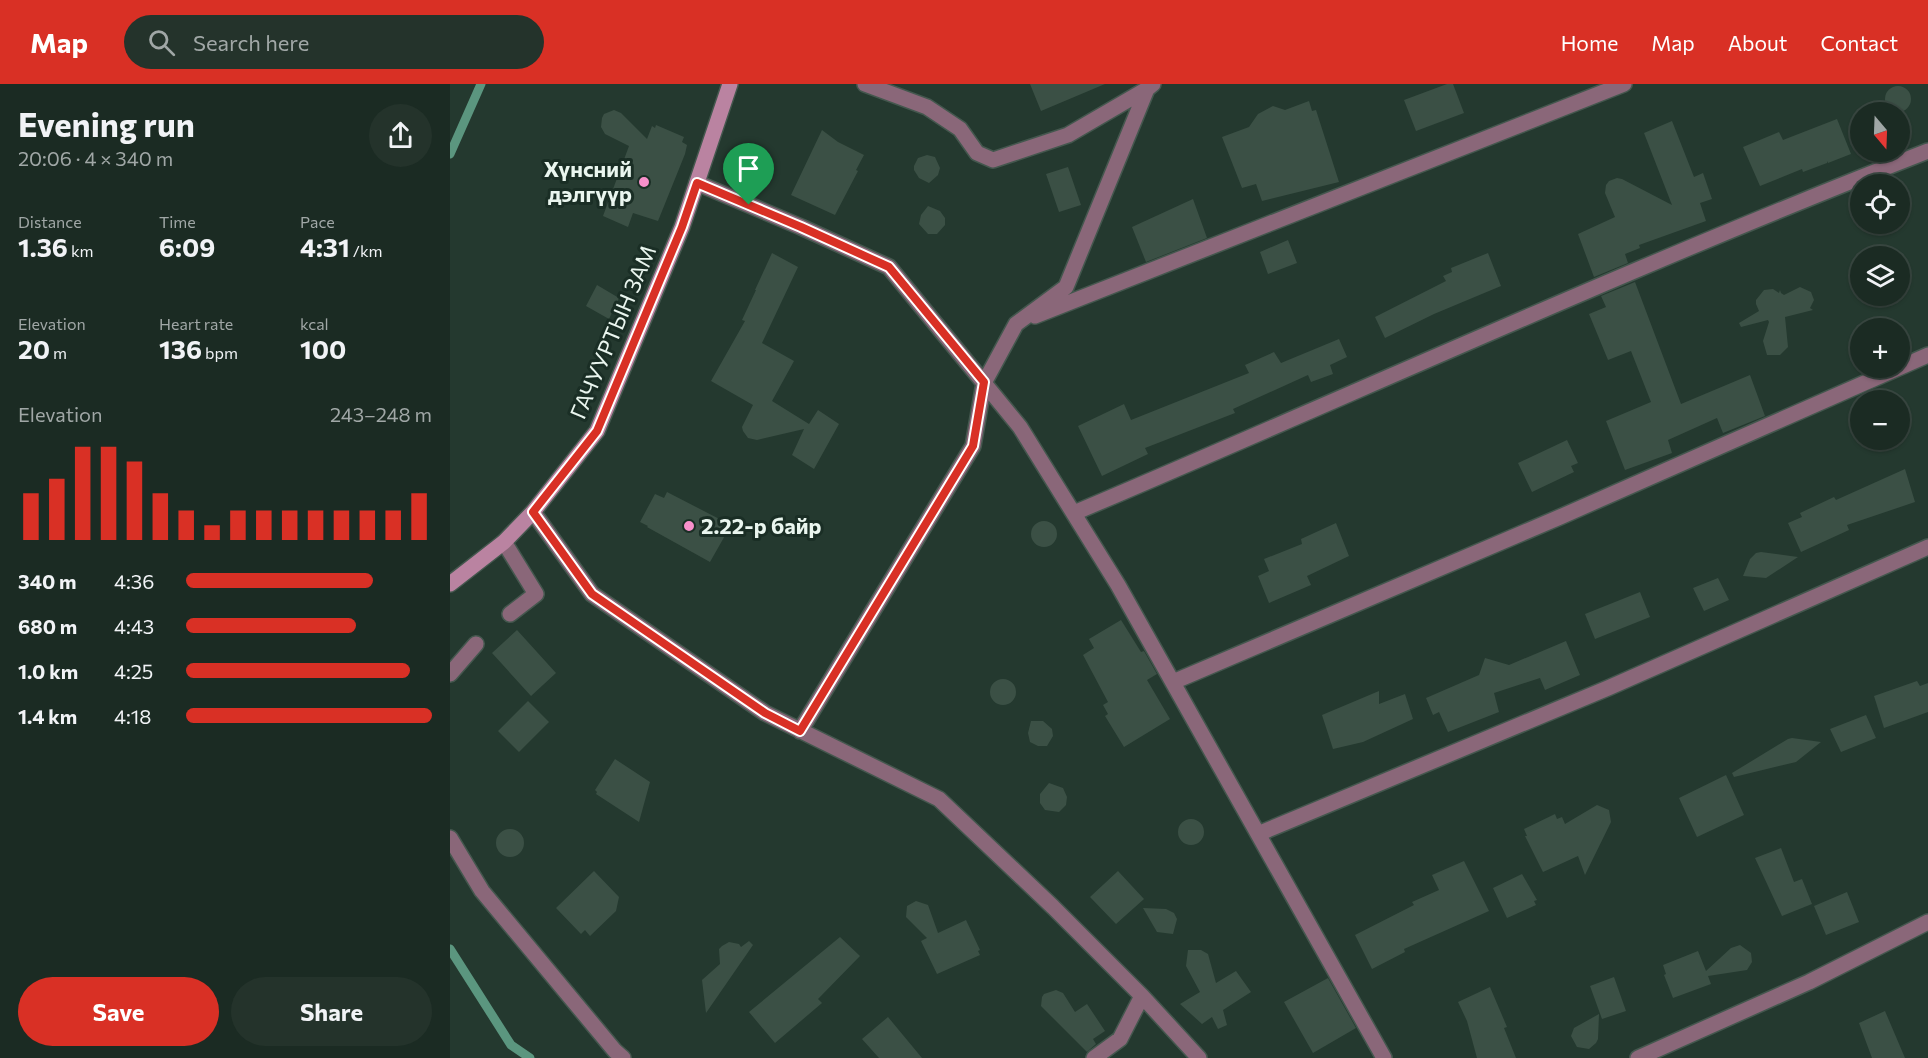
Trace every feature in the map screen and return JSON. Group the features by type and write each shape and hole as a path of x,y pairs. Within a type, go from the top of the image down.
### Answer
{"main road":[{"name":"ГАЧУУРТЫН ЗАМ","path":"450,584 504,542 533,512 597,431 682,227 729,84"}],"street":[{"path":"865,84 927,107 960,129 977,153 993,160 1068,135 1150,86"},
{"path":"1016,324 1624,84"},
{"path":"800,731 973,446 984,382 1016,324 1066,287 1150,86"},
{"path":"1074,513 1246,440 1535,312 1811,196 1928,151"},
{"path":"697,183 889,267 1020,427 1118,585 1384,1058"},
{"path":"1173,682 1560,518 1928,355"},
{"path":"533,512 592,594 765,713 939,799 1053,907 1142,996 1199,1058"},
{"path":"504,542 536,594 510,615"},
{"path":"1258,834 1608,688 1928,547"},
{"path":"450,674 476,644"},
{"path":"450,838 482,891 623,1058"},
{"path":"1638,1058 1809,982 1928,922"},
{"path":"1094,1058 1120,1039 1142,996"}],"building":[{"path":"1030,84 1105,84 1041,111"},
{"path":"1447,84 1453,84 1464,113 1416,131 1404,100"},
{"path":"1893,87 1903,87 1910,94 1911,99 1910,104 1910,102 1886,102 1886,94"},
{"path":"1309,101 1312,111 1316,110 1339,182 1262,201 1256,184 1242,188 1222,137 1249,127 1258,114 1273,106 1285,110"},
{"name":"Хүнсний дэлгүүр","path":"614,110 621,113 647,139 652,126 655,128 656,125 684,137 682,142 687,145 685,154 658,221 633,213 628,227 603,216 629,146 605,134 601,127 604,114"},
{"path":"1837,119 1850,154 1828,163 1827,161 1827,163 1803,172 1802,169 1760,186 1743,147 1779,132 1783,140"},
{"path":"1672,121 1694,177 1703,173 1712,199 1700,203 1706,221 1639,245 1640,248 1625,254 1628,263 1594,277 1578,234 1615,217 1605,193 1609,181 1622,179 1672,205 1644,133"},
{"path":"822,130 838,142 864,155 835,215 791,195"},
{"path":"927,155 935,157 940,168 938,175 929,183 919,178 914,170 918,158"},
{"path":"1068,167 1081,205 1059,212 1046,174"},
{"path":"1193,199 1207,238 1146,262 1132,227"},
{"path":"928,206 940,211 945,218 945,225 937,234 928,234 919,224 921,215"},
{"path":"1288,240 1297,263 1268,274 1260,252"},
{"path":"772,253 798,267 762,343 794,361 772,401 809,424 818,410 839,424 814,469 792,455 804,429 757,440 748,438 742,427 753,405 711,381 745,321 742,320"},
{"path":"1488,253 1501,286 1434,314 1385,338 1375,317 1446,281 1443,276 1452,272 1451,268"},
{"path":"1635,282 1681,404 1750,375 1765,416 1723,433 1717,418 1668,440 1672,453 1625,470 1606,421 1651,402 1631,351 1608,360 1589,314 1606,307 1601,296"},
{"path":"597,285 619,298 609,319 586,306"},
{"path":"1800,287 1811,292 1814,300 1810,308 1813,310 1785,317 1788,347 1780,355 1767,355 1763,341 1768,320 1741,327 1739,323 1759,311 1756,300 1764,290 1773,289 1779,293 1780,290 1784,295"},
{"path":"1339,339 1347,357 1330,365 1333,374 1311,382 1308,375 1233,409 1235,413 1145,448 1148,454 1102,476 1078,426 1124,404 1131,420 1249,373 1245,365 1274,352 1281,363"},
{"path":"1567,440 1578,463 1571,466 1574,472 1532,492 1518,463"},
{"path":"1905,469 1915,502 1847,525 1849,530 1801,552 1788,523 1802,517 1800,513 1834,497 1836,500"},
{"name":"2.22-р байр","path":"667,492 731,525 710,562 640,522 655,494 664,498"},
{"path":"1044,521 1053,525 1057,534 1053,543 1044,547 1035,543 1031,534 1035,525"},
{"path":"1336,523 1349,556 1307,576 1311,585 1269,603 1258,576 1269,571 1264,559 1302,544 1301,539"},
{"path":"1756,553 1798,557 1766,578 1743,576 1750,559"},
{"path":"1718,578 1729,600 1704,611 1693,588"},
{"path":"1640,592 1650,617 1595,639 1585,614"},
{"path":"1121,620 1141,652 1144,651 1157,674 1147,680 1170,719 1124,747 1105,716 1108,714 1103,705 1108,702 1083,655 1094,648 1089,639"},
{"path":"517,630 556,673 531,696 492,653"},
{"path":"1566,641 1580,675 1545,690 1540,678 1494,693 1499,712 1448,732 1439,712 1433,715 1426,698 1479,675 1485,658 1509,665"},
{"path":"1003,679 1012,683 1016,692 1012,701 1003,705 994,701 990,692 994,683"},
{"path":"1917,681 1920,686 1928,683 1928,712 1884,728 1874,696"},
{"path":"1379,691 1379,704 1405,694 1413,719 1363,742 1333,749 1322,715"},
{"path":"528,701 549,722 519,752 498,731"},
{"path":"1866,715 1876,738 1841,752 1830,729"},
{"path":"1031,721 1043,721 1052,729 1053,736 1047,746 1038,746 1030,742 1028,733"},
{"path":"1792,738 1821,742 1796,762 1734,777 1732,773"},
{"path":"615,759 650,782 639,822 596,794 595,790"},
{"path":"1726,775 1744,815 1697,837 1679,798"},
{"path":"1049,783 1063,788 1067,797 1066,805 1059,812 1045,810 1040,803 1040,794"},
{"path":"1597,805 1609,810 1611,822 1585,875 1578,856 1543,872 1525,836 1527,836 1524,829 1555,814 1557,819 1562,817 1565,824"},
{"path":"1191,819 1200,823 1204,832 1200,841 1191,845 1182,841 1178,832 1182,823"},
{"path":"510,829 520,833 524,843 520,853 510,857 500,853 496,843 500,833"},
{"path":"1781,848 1794,882 1802,879 1812,904 1782,916 1755,858"},
{"path":"1464,861 1489,911 1404,949 1405,952 1372,969 1355,935 1414,905 1412,902 1439,890 1432,875"},
{"path":"594,871 619,897 616,911 590,936 585,930 581,934 556,908"},
{"path":"1118,871 1144,899 1116,924 1090,897"},
{"path":"1522,874 1537,900 1534,901 1536,905 1507,918 1493,888"},
{"path":"1847,892 1859,922 1826,935 1814,906"},
{"path":"916,901 928,905 938,933 966,920 980,950 978,951 980,955 937,974 921,941 927,938 906,917 907,906"},
{"path":"1143,908 1166,909 1174,913 1177,919 1173,934 1157,932"},
{"path":"840,937 860,956 818,999 822,1003 775,1043 749,1012"},
{"path":"749,941 753,945 706,1013 702,980 720,964 719,949 729,942 739,944 741,947"},
{"path":"1740,945 1751,953 1752,962 1747,970 1708,976 1711,984 1673,998 1664,975 1666,974 1663,965 1698,951 1706,971 1731,948"},
{"path":"1188,950 1201,950 1208,954 1216,983 1236,971 1251,992 1223,1010 1227,1025 1218,1029 1212,1017 1202,1024 1180,1004 1200,992 1186,966"},
{"path":"1614,977 1626,1011 1602,1019 1590,986"},
{"path":"1328,978 1356,1028 1313,1053 1284,1002"},
{"path":"1490,987 1507,1027 1504,1028 1516,1058 1477,1058 1467,1021 1458,1002"},
{"path":"1056,990 1063,993 1075,1012 1087,1004 1105,1031 1093,1039 1096,1044 1087,1052 1041,1006 1044,994"},
{"path":"1885,1011 1905,1058 1872,1058 1859,1023"},
{"path":"1599,1014 1596,1043 1589,1049 1577,1047 1571,1036 1574,1028"},
{"path":"888,1017 922,1058 879,1058 862,1039"}],"waterway":[{"path":"450,154 481,84"},
{"path":"450,949 511,1045 530,1058"}],"place":[{"name":"Хүнсний дэлгүүр","path":"644,182"},
{"name":"2.22-р байр","path":"689,526"}],"route":[{"path":"697,183 749,205 889,267 984,382 973,446 800,731 765,713 592,594 533,512 597,431 682,227 697,183"}]}
